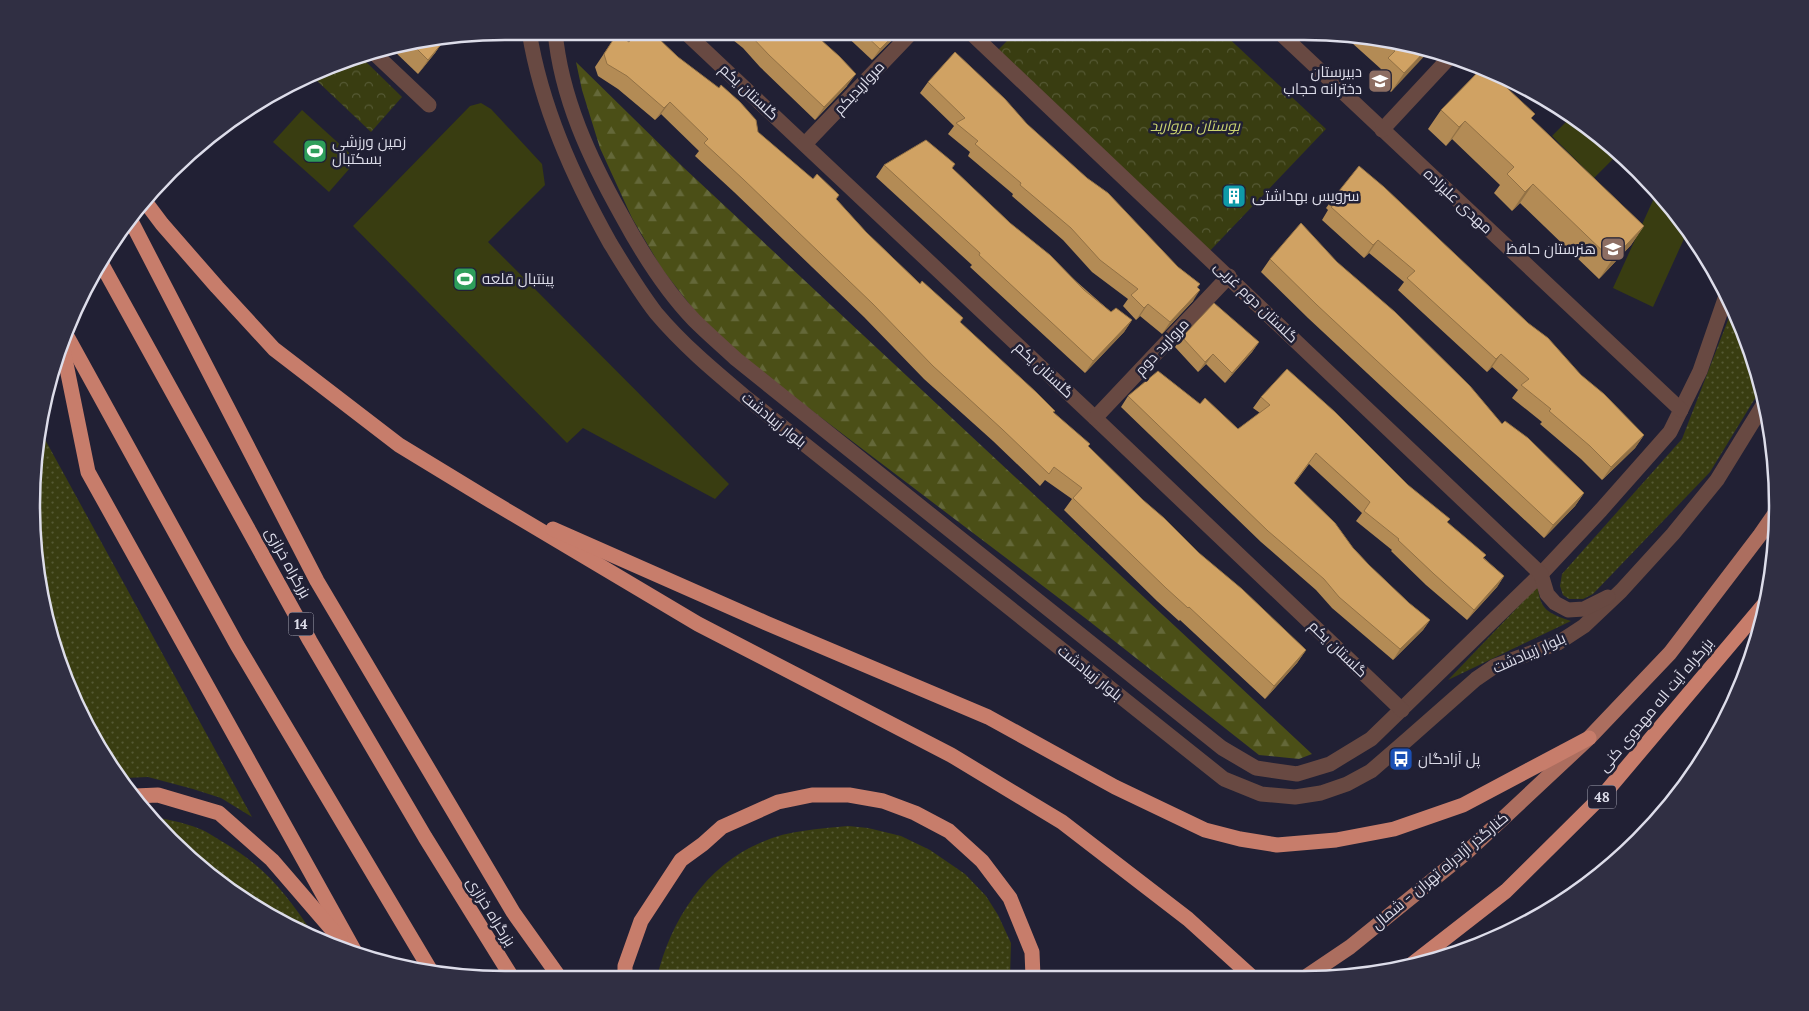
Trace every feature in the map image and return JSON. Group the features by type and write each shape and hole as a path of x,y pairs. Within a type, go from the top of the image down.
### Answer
{"highway":[{"path":"149,207 217,287 274,349 399,445 698,624 951,755 1062,822 1188,920 1245,971"},
{"path":"133,226 316,582 513,912 555,971"},
{"name":"بزرگراه خرازی","path":"105,269 310,641 425,837 507,971"},
{"path":"70,342 237,645 426,964"},
{"path":"65,357 88,472 352,945"},
{"path":"491,501 766,623 988,717 1115,787 1205,830 1240,839 1277,845 1336,840 1394,829 1463,805 1589,738"},
{"name":"بزرگراه آیت اله مهدوی کنی","path":"1424,955 1506,891 1605,793 1756,614"},
{"path":"142,796 158,795 219,813 272,860 342,941"},
{"path":"625,971 625,966 641,921 681,860 722,827 750,813 778,802 812,795 850,795 883,801 915,812 949,831 982,861 1010,898 1032,952 1033,971"}],"main road":[{"name":"کنارگذر آزادراه تهران - شمال","path":"1316,971 1350,946 1466,853 1589,738 1670,653 1768,523"}],"street":[{"name":"بلوار زیبادشت","path":"530,40 547,108 586,201 625,267 656,312 678,337 744,396 1224,779 1261,794 1295,797 1321,793 1347,784 1370,771 1476,679 1495,666 1558,643 1584,626 1620,592 1673,534 1717,480 1759,411"},
{"name":"بلوار زیبادشت","path":"556,40 569,101 588,152 640,249 693,319 736,359 1222,748 1256,768 1297,774 1330,764 1371,739 1541,574 1602,510 1670,432 1700,371 1723,304"},
{"name":"گلستان یکم","path":"693,40 805,144 1402,710"},
{"name":"مرواریدیکم","path":"805,144 904,40"},
{"name":"گلستان دوم غربی","path":"978,40 1541,574"},
{"name":"مهدی علیزاده","path":"1286,40 1681,410"},
{"path":"379,58 429,105"},
{"path":"1382,130 1445,62"},
{"name":"مروارید دوم","path":"1095,418 1229,276"},
{"path":"1541,574 1547,594 1555,603 1568,610 1584,609 1620,592"}],"green space":[{"name":"بوستان مروارید","path":"1008,40 1231,40 1326,129 1205,256 992,56"},
{"path":"366,62 402,97 371,132 316,80"},
{"path":"576,62 683,167 1312,754 1299,759 1259,755 1089,621 753,366 701,319 662,269 632,218 600,148 582,90"},
{"name":"پینتبال قلعه","path":"481,103 491,109 542,164 545,185 488,242 729,484 715,499 583,428 567,443 353,226 470,106"},
{"name":"زمین ورزشی بسکتبال","path":"302,110 357,160 329,192 273,142"},
{"path":"1567,121 1613,159 1594,178 1552,136"},
{"path":"1653,199 1684,238 1653,307 1613,288"},
{"path":"1729,317 1744,356 1756,397 1710,472 1593,594 1583,599 1569,599 1563,595 1560,586 1562,574 1682,439"},
{"path":"45,439 252,817 221,798 148,777 128,778 102,738 75,684 56,626 44,566 41,536 41,475"},
{"path":"1538,586 1543,606 1557,616 1571,621 1448,680"},
{"path":"162,819 200,829 238,852 264,872 285,894 308,927 273,909 222,875 176,835"},
{"path":"848,826 868,828 901,836 930,850 965,874 986,896 998,915 1011,943 1010,971 659,971 671,936 681,916 693,897 708,880 742,852 772,838 804,831"}],"building":[{"path":"613,40 626,40 629,42 631,40 660,40 678,57 719,88 721,85 740,102 756,120 758,132 813,179 817,174 839,195 836,199 866,232 920,284 922,281 963,318 960,322 1036,392 1055,411 1053,412 1090,444 1088,446 1143,500 1199,553 1242,589 1306,650 1274,686 1166,588 1073,498 1082,488 1054,467 1049,474 933,366 873,304 704,143 708,139 670,102 664,108 627,76 607,64 604,54"},
{"path":"755,40 821,40 856,74 824,107"},
{"path":"870,40 889,40 880,49"},
{"path":"441,45 428,60 417,49"},
{"path":"1393,49 1421,55 1404,73 1388,58 1395,51"},
{"path":"955,52 1005,99 1027,124 1087,178 1108,193 1178,267 1200,284 1197,287 1200,290 1170,322 1148,304 1144,308 1131,295 1138,289 1100,260 1071,228 975,144 978,141 956,123 965,118 928,82"},
{"path":"1477,73 1505,86 1535,114 1531,118 1644,226 1612,260 1533,184 1525,192 1507,174 1514,167 1465,121 1459,127 1441,110"},
{"path":"926,140 955,164 952,168 1010,223 1050,255 1084,290 1111,312 1116,308 1132,320 1093,361 884,165"},
{"path":"1359,166 1384,187 1528,323 1548,338 1581,375 1604,394 1644,435 1611,467 1590,446 1549,411 1551,409 1521,385 1529,379 1501,354 1496,359 1407,278 1415,271 1378,240 1373,245 1331,207 1340,200 1335,196"},
{"path":"1301,223 1337,262 1395,312 1470,386 1502,424 1505,421 1528,438 1584,493 1553,525 1270,259"},
{"path":"1214,303 1259,342 1232,373 1213,354 1205,362 1182,337"},
{"path":"1287,369 1335,412 1408,485 1450,519 1447,522 1486,555 1483,558 1504,576 1474,610 1399,539 1364,511 1370,502 1316,453 1294,483 1335,523 1353,548 1369,565 1430,620 1400,649 1339,597 1324,579 1268,531 1128,396 1158,371 1200,404 1205,398 1238,429 1270,405 1261,397"}],"place":[{"name":"دبیرستان دخترانه حجاب","path":"1380,81"},
{"name":"زمین ورزشی بسکتبال","path":"315,151"},
{"name":"سرویس بهداشتی","path":"1234,196"},
{"name":"هنرستان حافظ","path":"1613,249"},
{"name":"پینتبال قلعه","path":"465,279"},
{"name":"پل آزادگان","path":"1401,759"}]}
